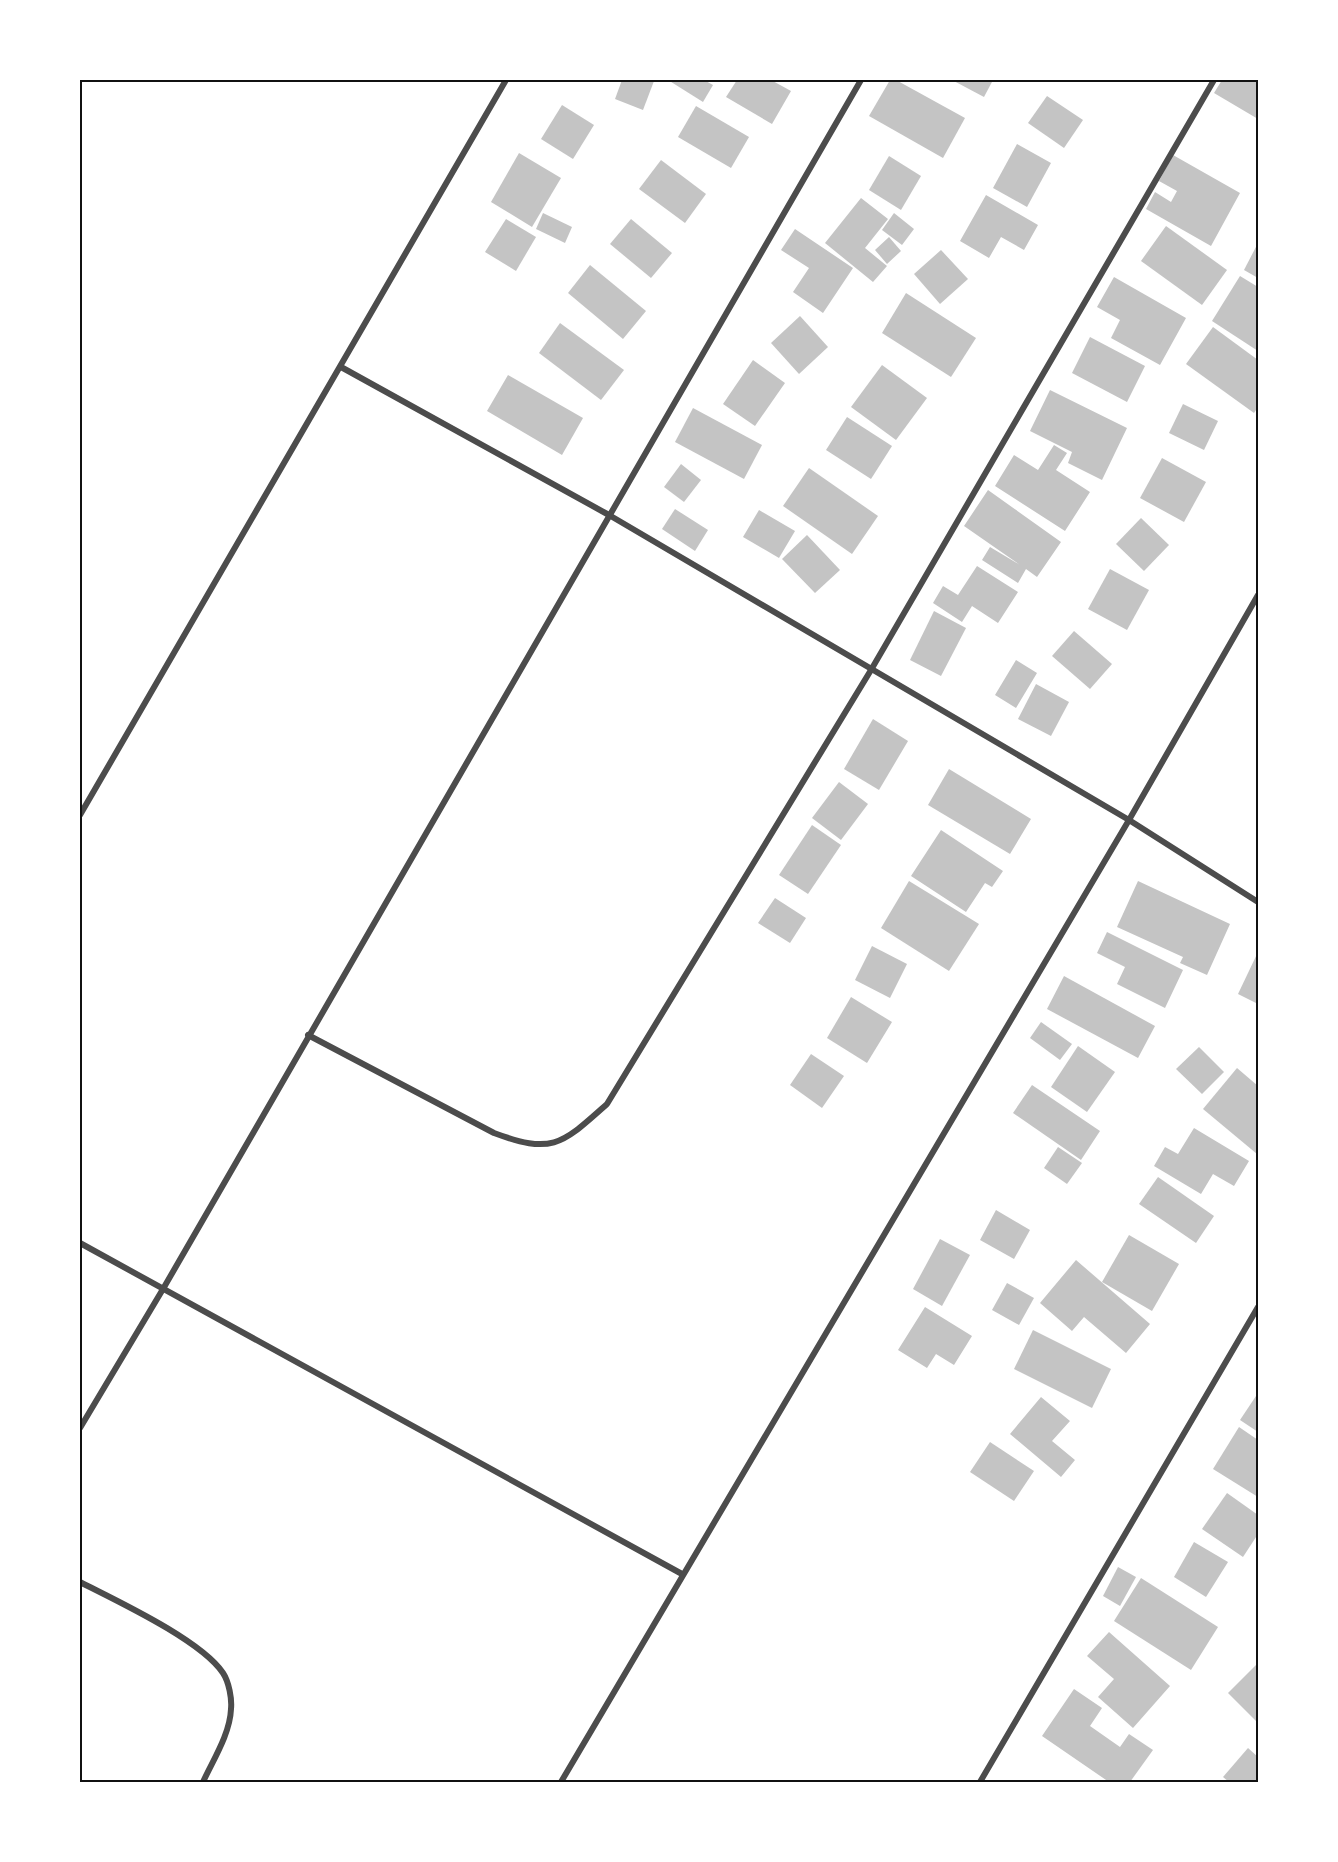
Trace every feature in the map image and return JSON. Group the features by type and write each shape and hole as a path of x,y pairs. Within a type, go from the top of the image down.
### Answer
{"street":[{"path":"80,816 506,80"},
{"path":"80,1428 163,1289 861,80"},
{"path":"308,1035 494,1133 526,1145 551,1144 576,1132 607,1104 871,670 1214,80"},
{"path":"341,367 609,515 1129,820 1258,902"},
{"path":"561,1782 1129,820 1258,595"},
{"path":"80,1243 682,1574"},
{"path":"980,1782 1258,1307"},
{"path":"80,1582 147,1617 201,1651 224,1674 231,1711 225,1736 203,1782"}],"building":[{"path":"622,80 654,81 643,110 615,99"},
{"path":"668,80 704,80 713,85 703,102"},
{"path":"737,80 771,80 791,91 772,124 726,97"},
{"path":"890,80 896,80 965,118 943,158 869,116"},
{"path":"952,80 993,80 984,97"},
{"path":"1222,80 1258,80 1258,119 1214,93"},
{"path":"1047,96 1083,120 1064,148 1028,123"},
{"path":"562,105 594,125 573,159 541,139"},
{"path":"696,106 749,137 731,168 678,137"},
{"path":"1017,144 1051,163 1027,207 993,188"},
{"path":"519,153 561,178 532,227 491,202"},
{"path":"1173,155 1240,193 1211,246 1146,209 1155,192 1171,202 1177,191 1159,181"},
{"path":"889,156 921,176 901,210 869,190"},
{"path":"661,160 706,194 685,223 639,189"},
{"path":"986,195 1038,225 1024,250 1001,237 989,258 960,241"},
{"path":"861,198 888,219 865,248 887,266 873,282 825,243"},
{"path":"543,213 572,227 565,243 536,229"},
{"path":"894,213 914,229 902,245 882,230"},
{"path":"506,219 536,237 516,271 485,252"},
{"path":"631,219 672,253 651,278 610,244"},
{"path":"1166,226 1227,270 1202,305 1141,261"},
{"path":"795,229 853,268 823,313 793,292 809,268 781,250"},
{"path":"889,237 901,251 887,264 875,250"},
{"path":"1258,243 1258,278 1244,270"},
{"path":"941,250 968,279 940,304 914,274"},
{"path":"590,265 646,311 623,339 568,293"},
{"path":"1240,276 1258,287 1258,351 1212,321"},
{"path":"1114,277 1186,318 1160,365 1111,338 1120,320 1097,307"},
{"path":"906,293 976,338 951,377 882,333"},
{"path":"800,316 828,347 799,374 771,343"},
{"path":"560,323 624,370 601,400 539,353"},
{"path":"1213,327 1258,360 1258,407 1254,413 1186,364"},
{"path":"1090,337 1145,366 1127,402 1072,373"},
{"path":"753,360 785,383 755,426 723,404"},
{"path":"882,365 927,398 896,440 851,407"},
{"path":"508,375 583,418 562,455 487,411"},
{"path":"1050,390 1127,428 1102,480 1068,463 1072,452 1030,431"},
{"path":"1183,404 1218,421 1204,450 1169,433"},
{"path":"693,408 762,445 744,479 675,442"},
{"path":"847,417 892,446 871,479 826,450"},
{"path":"1054,445 1067,453 1056,470 1090,492 1065,531 995,486 1014,455 1038,470"},
{"path":"1162,458 1206,482 1184,522 1140,498"},
{"path":"681,464 701,480 684,502 664,487"},
{"path":"809,468 878,516 852,554 783,506"},
{"path":"988,490 1061,542 1037,577 1026,569 1018,583 982,560 990,547 1020,565 964,526"},
{"path":"675,509 708,530 695,551 662,529"},
{"path":"759,510 795,531 779,558 743,537"},
{"path":"1141,518 1169,545 1144,571 1116,544"},
{"path":"807,535 840,570 815,593 782,559"},
{"path":"977,566 1018,592 998,623 972,606 962,622 933,603 943,586 958,595"},
{"path":"1110,569 1149,590 1127,630 1088,609"},
{"path":"934,611 966,628 941,676 910,660"},
{"path":"1074,631 1112,664 1090,689 1052,656"},
{"path":"1016,660 1037,673 1016,708 995,695"},
{"path":"1036,684 1069,702 1051,736 1018,719"},
{"path":"873,719 908,741 879,790 844,769"},
{"path":"949,769 1031,819 1010,854 928,805"},
{"path":"839,782 868,804 841,840 812,818"},
{"path":"812,825 841,845 808,894 779,875"},
{"path":"941,830 1003,871 992,887 985,883 966,912 911,876"},
{"path":"909,881 979,924 949,971 881,928"},
{"path":"1138,881 1230,924 1207,975 1180,963 1183,957 1117,927"},
{"path":"775,898 806,918 790,943 758,923"},
{"path":"1107,932 1183,970 1165,1008 1117,984 1125,967 1097,953"},
{"path":"872,946 907,964 890,998 855,980"},
{"path":"1258,952 1258,1004 1238,994"},
{"path":"1064,976 1155,1026 1138,1058 1047,1009"},
{"path":"851,997 892,1022 867,1063 827,1038"},
{"path":"1041,1022 1072,1044 1060,1060 1030,1038"},
{"path":"1078,1046 1115,1072 1087,1112 1051,1087"},
{"path":"1199,1047 1224,1072 1202,1094 1176,1069"},
{"path":"811,1054 844,1076 822,1108 790,1085"},
{"path":"1237,1068 1258,1086 1257,1154 1203,1109"},
{"path":"1032,1085 1100,1131 1081,1160 1013,1113"},
{"path":"1194,1128 1249,1161 1234,1186 1213,1174 1201,1194 1154,1166 1165,1147 1178,1154"},
{"path":"1058,1147 1082,1163 1067,1184 1044,1168"},
{"path":"1158,1177 1214,1216 1196,1243 1139,1204"},
{"path":"996,1210 1030,1230 1014,1259 980,1240"},
{"path":"1129,1235 1179,1264 1152,1311 1102,1282"},
{"path":"940,1239 970,1255 942,1306 913,1289"},
{"path":"1076,1260 1150,1324 1126,1353 1084,1317 1072,1331 1040,1303"},
{"path":"1007,1283 1034,1298 1019,1325 992,1310"},
{"path":"925,1307 972,1336 954,1365 936,1354 927,1368 898,1350"},
{"path":"1033,1330 1111,1369 1092,1408 1014,1369"},
{"path":"1258,1393 1258,1432 1240,1420"},
{"path":"1041,1397 1070,1421 1052,1441 1075,1460 1061,1477 1010,1434"},
{"path":"1239,1427 1258,1440 1258,1497 1213,1469"},
{"path":"990,1442 1034,1471 1014,1501 970,1472"},
{"path":"1227,1493 1258,1515 1258,1534 1243,1557 1202,1529"},
{"path":"1194,1542 1228,1562 1206,1597 1174,1577"},
{"path":"1118,1567 1136,1577 1120,1606 1103,1596"},
{"path":"1141,1578 1218,1627 1191,1670 1114,1621"},
{"path":"1109,1632 1170,1686 1133,1728 1098,1697 1114,1679 1087,1656"},
{"path":"1258,1663 1258,1723 1228,1693"},
{"path":"1074,1689 1102,1708 1090,1726 1120,1747 1129,1734 1153,1750 1130,1782 1109,1782 1042,1736"},
{"path":"1248,1748 1258,1757 1258,1782 1229,1782 1223,1777"}]}
